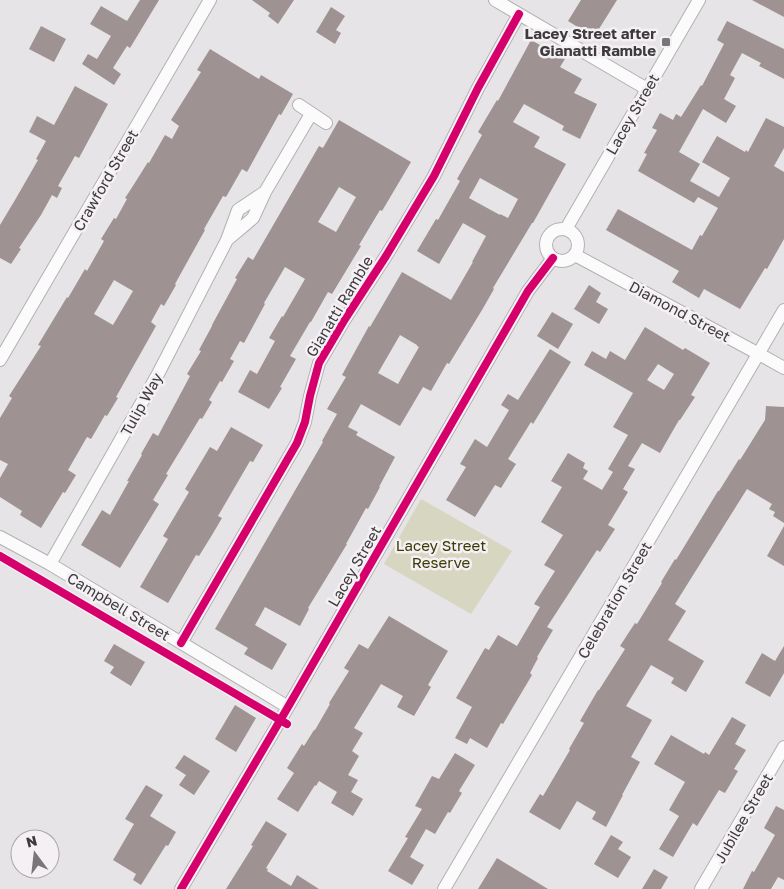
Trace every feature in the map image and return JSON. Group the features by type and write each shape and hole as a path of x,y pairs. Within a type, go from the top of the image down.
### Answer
{"street":[{"name":"Crawford Street","path":"0,360 210,0"},
{"path":"495,0 647,89"},
{"name":"Lacey Street","path":"566,229 699,0"},
{"name":"Gianatti Ramble","path":"181,643 297,443 305,422 319,363 434,176 478,88 519,14"},
{"path":"299,105 326,123"},
{"name":"Tulip Way","path":"50,564 158,374 226,240 238,210 265,192 311,114"},
{"path":"566,229 575,235 578,243 577,250 569,259 560,260 553,258 547,250 546,242 550,234 556,230 566,229"},
{"name":"Diamond Street","path":"575,254 784,368"},
{"name":"Lacey Street","path":"182,889 528,291 553,258"},
{"name":"Celebration Street","path":"444,889 784,310"},
{"name":"Campbell Street","path":"0,537 50,564 288,707"},
{"name":"Jubilee Street","path":"702,889 784,747"}],"green space":[{"name":"Lacey Street Reserve","path":"421,499 512,551 471,614 384,564"}],"building":[{"path":"140,0 159,0 130,48 127,46 113,68 121,74 114,85 82,64 88,54 97,59 111,36 90,24 101,6 127,21"},
{"path":"252,0 294,0 278,24 268,16 270,13"},
{"path":"581,0 617,0 594,37 568,21"},
{"path":"752,0 784,0 784,17"},
{"path":"331,7 345,16 336,30 341,33 335,44 316,32"},
{"path":"727,21 784,49 784,79 759,66 761,63 742,53 730,75 735,78 724,99 736,106 726,123 703,109 679,152 700,164 690,181 719,197 730,178 702,162 717,136 748,152 766,118 784,127 784,148 774,166 784,172 784,239 767,269 765,268 740,309 704,289 699,298 672,282 679,271 606,230 618,209 692,250 700,235 702,236 718,208 698,197 694,203 638,171 647,154 644,153 657,130 652,128 660,113 673,120 676,114 681,117 702,86 724,44 717,40"},
{"path":"41,26 66,39 54,62 29,49"},
{"path":"531,40 565,59 560,67 582,79 574,93 597,104 580,139 562,130 564,126 524,104 513,122 540,137 534,147 566,164 482,310 431,391 423,387 400,426 361,404 348,427 358,432 356,435 395,457 368,509 366,508 347,544 308,608 300,626 265,607 255,625 287,644 272,670 244,654 248,648 215,629 323,442 337,414 327,409 346,377 342,375 402,272 451,300 473,262 486,236 463,223 439,264 417,251 436,219 438,220 460,181 457,179 482,135 478,132 498,101","holes":["480,178 518,199 508,218 469,198","400,335 419,347 398,384 378,373"]},
{"path":"210,49 259,79 261,75 293,94 281,115 279,114 247,172 242,169 226,197 223,196 164,306 161,304 151,322 156,326 116,397 118,398 107,416 105,415 91,439 87,437 68,470 76,475 41,528 20,515 22,511 0,497 0,478 8,464 0,460 0,418 12,398 9,396 41,346 38,345 67,297 85,269 87,271 104,241 101,239 114,218 116,219 127,199 125,198 149,163 165,135 172,139 179,126 171,120 201,72 197,70","holes":["114,280 133,291 113,325 94,314"]},
{"path":"75,86 108,104 79,158 75,156 58,186 62,188 57,198 52,195 11,264 0,258 0,225 38,160 36,159 46,141 29,132 37,116 54,125"},
{"path":"339,120 411,162 359,245 361,246 332,294 328,292 290,356 296,359 269,409 238,392 250,370 257,374 275,341 269,338 305,279 285,267 244,343 240,341 230,359 234,361 209,400 212,402 166,474 168,475 153,500 159,504 120,568 81,545 102,510 110,515 153,433 158,436 190,376 187,374 201,351 199,350 237,279 235,278 248,257 253,260 319,146 323,148","holes":["339,187 356,197 336,232 318,222"]},
{"path":"589,285 601,293 596,302 608,309 599,324 574,309"},
{"path":"552,312 573,324 558,349 537,336"},
{"path":"645,327 683,350 685,348 710,363 691,395 695,397 660,453 642,443 628,466 635,469 623,489 628,492 608,525 615,529 600,552 597,550 547,627 553,630 537,657 530,673 532,675 503,724 501,723 487,748 470,738 467,744 455,738 472,707 456,698 485,648 489,650 498,635 517,646 540,607 534,604 555,571 544,565 563,535 541,522 562,487 551,481 568,453 585,463 583,468 588,471 583,479 602,490 613,472 608,469 628,435 613,427 633,393 584,365 592,351 606,359 610,351 625,360","holes":["658,364 674,374 664,390 647,380"]},
{"path":"550,349 571,362 533,424 531,422 508,459 516,464 501,488 495,485 475,517 446,500 466,467 460,464 475,439 487,447 509,410 501,405 508,394 518,400"},
{"path":"766,406 784,407 784,523 773,516 775,512 769,509 772,504 747,489 675,604 686,611 668,640 704,661 686,692 671,683 674,678 651,665 626,706 652,720 631,757 640,762 606,827 592,819 596,812 577,801 560,830 529,812 540,794 543,796 570,750 584,723 580,721 625,649 620,646 635,623 637,624 675,559 765,420"},
{"path":"231,427 263,445 253,462 250,461 218,516 222,518 199,556 196,555 168,603 140,587 168,539 163,536 189,492 185,489 210,447 217,451"},
{"path":"784,526 784,566 767,556"},
{"path":"389,616 448,651 428,685 431,687 414,716 397,707 403,696 381,684 354,728 363,733 352,751 359,756 348,775 358,780 351,792 363,799 353,816 331,803 337,792 319,781 298,812 277,799 294,773 287,768 302,744 304,746 315,730 349,671 344,668 359,644 368,649"},
{"path":"114,644 145,662 131,686 110,673 114,667 104,661"},
{"path":"784,646 784,673 770,697 745,683 762,653 775,661"},
{"path":"235,705 256,718 236,752 215,739"},
{"path":"732,717 746,725 735,744 746,750 734,769 738,771 725,793 719,790 697,826 693,823 673,857 659,849 679,816 669,810 685,782 654,764 671,735 709,755"},
{"path":"455,753 475,765 459,791 462,793 450,813 448,812 435,834 426,829 410,857 424,865 412,885 388,871 408,838 405,837 422,809 415,806 432,776 439,779"},
{"path":"184,755 210,771 194,795 179,785 186,775 175,768"},
{"path":"146,785 163,795 150,816 176,832 141,885 133,880 136,874 113,860 134,824 125,819"},
{"path":"776,806 784,810 784,880 778,877 771,889 743,889 775,835 764,828"},
{"path":"266,821 287,834 266,868 268,869 267,871 291,886 297,875 319,889 226,889"},
{"path":"611,835 623,842 618,849 631,857 618,878 594,864"},
{"path":"497,858 548,889 478,889"},
{"path":"654,869 668,877 661,889 642,889"}],"cycle path":[{"path":"181,643 297,443 305,422 319,363 434,176 478,88 519,14"},
{"path":"181,889 528,291 553,258"},
{"path":"0,556 287,724"}],"place":[{"name":"Lacey Street after Gianatti Ramble","path":"666,42"}]}
